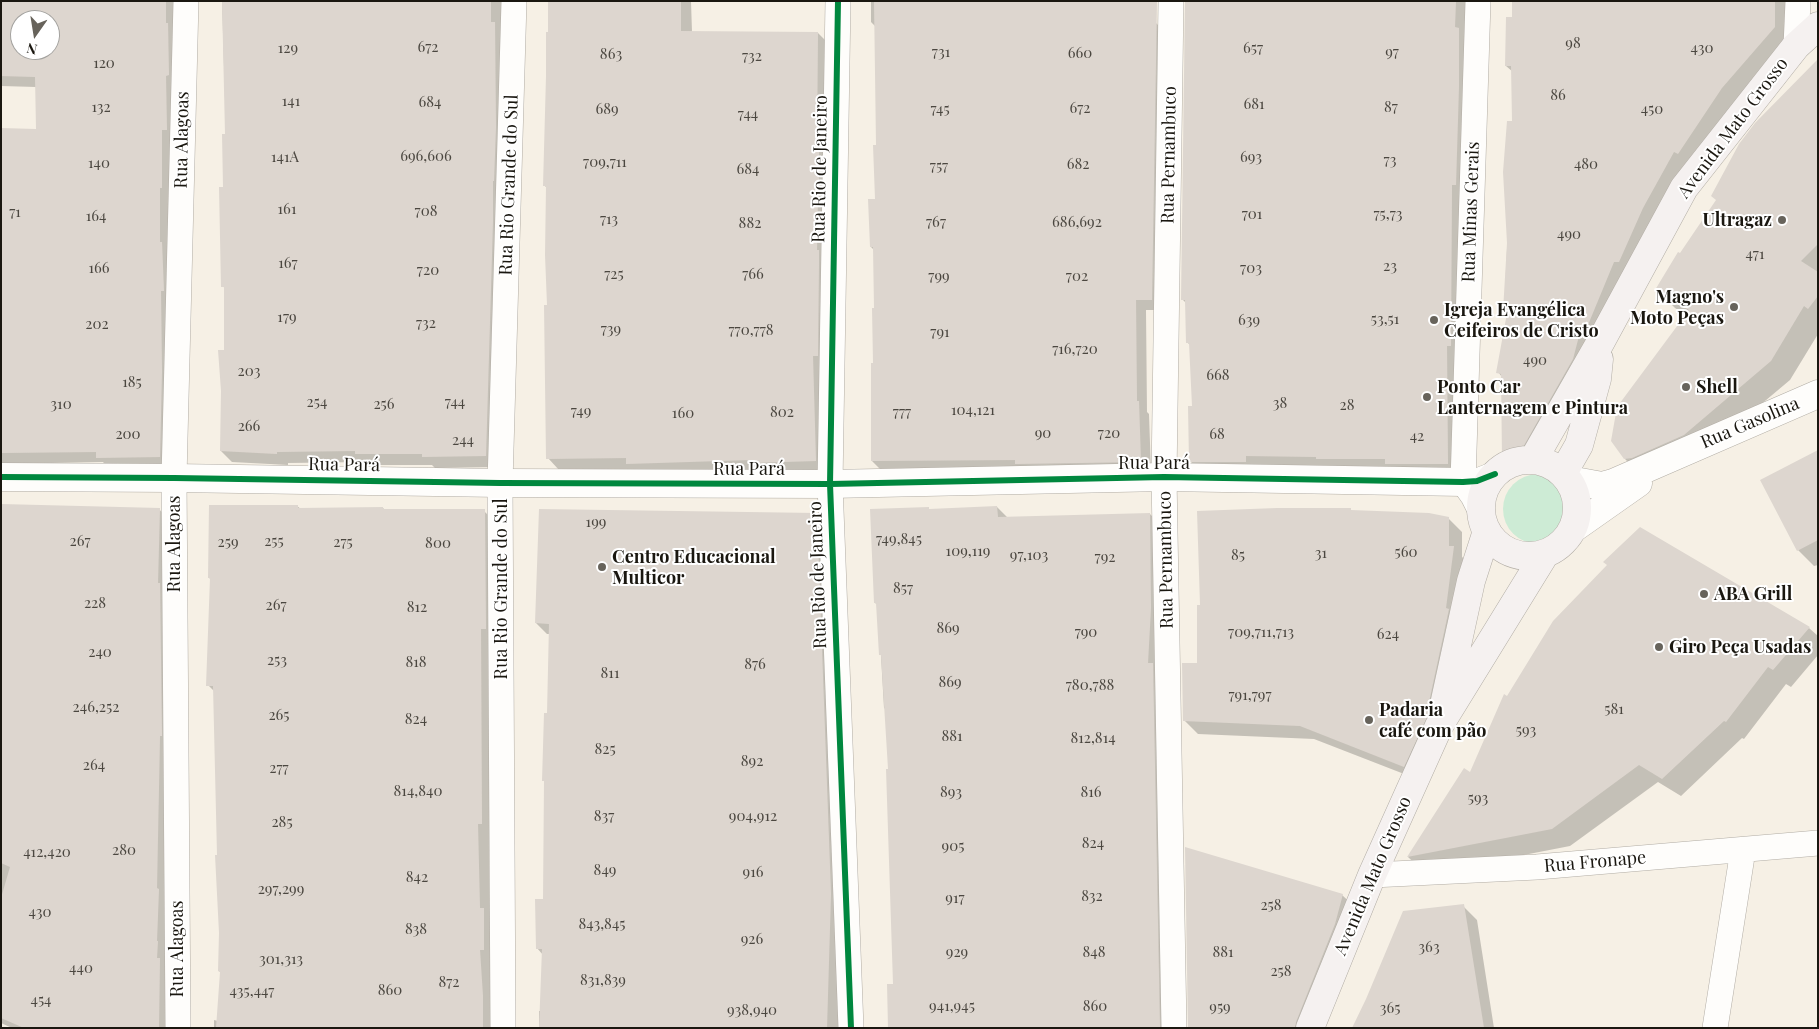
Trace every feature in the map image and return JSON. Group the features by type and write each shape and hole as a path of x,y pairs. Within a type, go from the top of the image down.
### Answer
{"main road":[{"name":"Avenida Mato Grosso","path":"1533,460 1600,343 1684,188 1796,46 1818,26"},
{"path":"1566,477 1579,444 1596,379 1600,343"},
{"path":"1439,726 1484,522 1482,498 1487,485 1495,474 1506,466 1519,461 1533,460 1554,466 1566,477 1578,502 1578,516 1568,539 1558,548 1546,554 1532,557 1518,556 1506,551 1495,542 1484,522"},
{"path":"1439,726 1546,554"},
{"name":"Avenida Mato Grosso","path":"1310,1028 1372,875 1439,726"}],"street":[{"name":"Rua Alagoas","path":"178,1028 174,478 186,1"},
{"name":"Rua Rio Grande do Sul","path":"503,1028 500,483 514,1"},
{"name":"Rua Rio de Janeiro","path":"838,1 830,484 851,1028"},
{"name":"Rua Pernambuco","path":"1171,1 1164,477 1174,1028"},
{"name":"Rua Minas Gerais","path":"1463,482 1478,1"},
{"path":"1796,46 1798,1"},
{"name":"Rua Gasolina","path":"1682,452 1818,394"},
{"path":"1566,477 1602,486 1682,452"},
{"path":"1574,528 1682,452"},
{"name":"Rua Pará","path":"1,477 500,483 830,484 1164,477 1463,482 1477,481 1495,474"},
{"path":"1463,482 1473,496 1484,522"},
{"name":"Rua Fronape","path":"1372,875 1537,867 1818,843"},
{"path":"1715,1028 1744,850"}],"green space":[{"path":"1538,474 1557,480 1567,490 1573,509 1567,528 1557,538 1538,544 1519,538 1509,528 1503,509 1509,490 1519,480"}],"building":[{"path":"1,1 166,1 169,75 166,76 167,130 162,130 162,188 160,188 160,242 162,242 164,291 161,291 160,457 96,458 96,452 1,453 1,128 36,129 35,77 1,76"},
{"path":"222,1 491,1 491,22 495,22 496,127 486,456 422,457 422,454 355,454 355,451 277,452 277,454 220,451 221,391 218,350 224,350 224,287 221,287 219,187 223,187 222,134 225,134"},
{"path":"548,1 681,1 681,31 818,32 818,356 813,356 816,461 751,463 751,460 626,464 626,458 546,459 544,305 547,305 545,255 546,186 543,186"},
{"path":"874,1 1157,1 1152,300 1136,300 1137,401 1139,401 1141,462 1015,464 1015,460 871,461 872,308 874,308 873,247 870,247 868,199 875,199 873,145 876,145"},
{"path":"1185,1 1456,1 1455,27 1459,28 1459,86 1456,185 1452,185 1451,346 1447,346 1448,464 1385,464 1385,459 1246,456 1246,462 1189,462 1188,406 1192,406 1189,343 1186,343 1185,300 1181,300"},
{"path":"1512,1 1775,1 1775,27 1722,88 1678,154 1674,152 1643,208 1619,262 1614,262 1583,337 1579,336 1573,359 1518,456 1502,459 1501,374 1496,373 1507,313 1503,311 1507,243 1503,172 1507,121 1512,121 1511,66 1505,66 1506,17 1512,17"},
{"path":"1818,59 1818,244 1801,261 1818,272 1818,296 1808,309 1804,306 1771,361 1684,435 1632,458 1624,459 1611,441 1617,407 1689,310 1655,290 1678,252 1680,253 1716,200 1711,196 1739,144 1755,123"},
{"path":"1818,450 1818,540 1797,551 1760,480"},
{"path":"1,504 160,508 158,583 160,583 162,736 160,736 157,888 159,889 157,958 160,958 159,1028 24,1028 1,1018 1,898 10,867 1,863"},
{"path":"209,505 298,505 298,508 485,509 486,629 481,629 482,824 478,824 480,908 484,908 484,950 480,950 483,1028 216,1028 220,972 218,971 219,933 215,855 217,855 213,686 206,686 210,578 208,578"},
{"path":"997,506 998,517 1150,513 1151,608 1148,663 1153,663 1160,1028 888,1028 887,984 893,984 886,769 888,769 881,655 879,655 876,603 874,603 870,509"},
{"path":"1351,508 1351,510 1429,513 1449,517 1449,546 1454,546 1446,608 1449,609 1429,702 1430,711 1404,767 1300,726 1183,721 1182,663 1197,663 1197,605 1200,605 1197,511"},
{"path":"539,509 817,513 831,894 827,1028 539,1028 542,949 536,949 535,899 543,899 544,781 542,781 544,713 547,713 549,624 535,623"},
{"path":"1640,527 1810,627 1773,670 1768,667 1726,722 1724,721 1662,779 1639,765 1552,829 1407,857 1464,768 1470,772 1504,694 1507,696 1553,621 1607,565 1603,562"},
{"path":"1185,847 1343,894 1335,924 1295,1028 1188,1028"},
{"path":"1464,904 1484,1028 1352,1028 1403,911"}],"cycle path":[{"path":"838,1 830,484 851,1028"},
{"path":"1,477 500,483 830,484 1164,477 1463,482 1477,481 1495,474"}],"place":[{"name":"Ultragaz","path":"1782,220"},
{"name":"Magno's Moto Peças","path":"1734,307"},
{"name":"Igreja Evangélica Ceifeiros de Cristo","path":"1434,320"},
{"name":"Shell","path":"1686,387"},
{"name":"Ponto Car Lanternagem e Pintura","path":"1427,397"},
{"name":"Centro Educacional Multicor","path":"602,567"},
{"name":"ABA Grill","path":"1704,594"},
{"name":"Giro Peça Usadas","path":"1659,647"},
{"name":"Padaria café com pão","path":"1369,720"}]}
